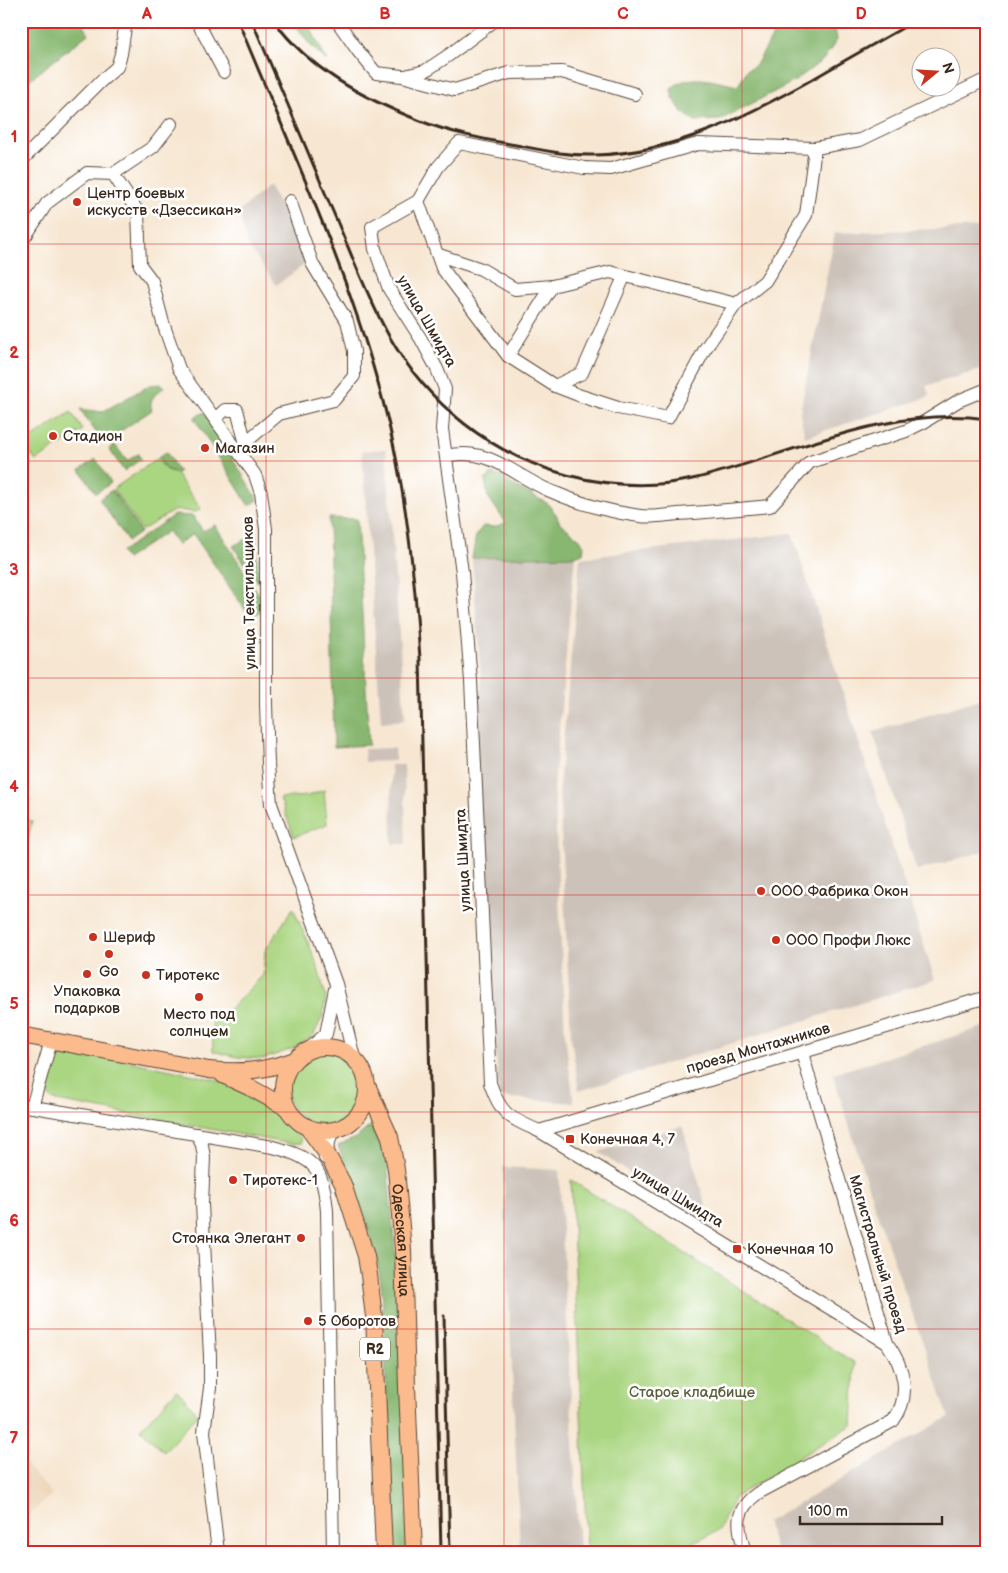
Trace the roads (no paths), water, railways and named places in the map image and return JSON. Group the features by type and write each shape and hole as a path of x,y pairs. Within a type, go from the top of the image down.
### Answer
{"main road":[{"name":"R2","path":"21,1035 209,1070 229,1072 256,1071 270,1068 292,1061 306,1051 318,1047 332,1047 344,1051 354,1058 363,1070 367,1084"},
{"path":"286,1108 282,1089 283,1079 292,1061"},
{"name":"R2","path":"209,1070 251,1088 286,1108 295,1120 308,1128 327,1154 343,1184 366,1256 374,1317 384,1552"},
{"path":"308,1128 320,1132 345,1127 359,1114 367,1097 367,1084"},
{"name":"Одесская улица","path":"367,1084 390,1137 397,1177 403,1250 414,1552"}],"street":[{"path":"21,161 117,67 126,21"},
{"path":"197,21 224,72"},
{"path":"337,21 376,73 402,76 455,90 508,73 562,72 635,94"},
{"path":"402,76 425,71 494,21"},
{"path":"815,148 806,215 765,281 736,304 705,349 668,418 618,408 555,386 508,356 442,268 418,201 438,167 459,143 584,168 611,169 698,144 815,148 860,140 987,79"},
{"path":"21,244 47,203 87,173 113,174 153,147 171,124"},
{"name":"улица Текстильщиков","path":"113,174 138,212 140,265 152,281 163,323 179,369 255,475 261,493 266,529 266,704 271,804 336,984 354,1058"},
{"path":"246,442 279,414 334,400 354,376 354,352 347,321 313,265 290,201"},
{"name":"улица Шмидта","path":"418,201 372,227 377,255 389,289 414,327 443,383 445,397 442,430 462,572 471,681 490,1082 497,1101 505,1114 539,1132 887,1343"},
{"path":"438,255 481,269 515,289 552,286 610,272 736,304"},
{"path":"555,386 582,373 624,277"},
{"path":"508,356 552,286"},
{"path":"446,456 463,453 483,456 568,498 597,507 641,516 770,506 810,462 906,431 958,401 987,389"},
{"path":"215,419 225,410 238,410 255,475"},
{"path":"306,1051 326,1034 336,984"},
{"name":"проезд Монтажников","path":"539,1132 688,1085 802,1054 987,997"},
{"path":"51,1041 27,1106 288,1151 303,1158 319,1172 325,1190 327,1211 332,1552"},
{"name":"Магистральный проезд","path":"745,1552 738,1531 743,1506 749,1500 758,1493 884,1427 893,1421 899,1413 904,1398 903,1379 897,1360 887,1343 802,1054"},
{"path":"319,1172 327,1154 332,1131"},
{"path":"197,1134 204,1156 202,1204 210,1356 209,1408 204,1432 218,1552"}],"railway":[{"path":"238,21 331,243 363,334 377,380 394,449 411,553 420,659 441,1552"},
{"path":"252,21 366,289 389,336 405,361 442,405 488,440 513,454 539,466 583,479 632,484 665,483 697,478 840,434 876,425 913,419 949,417 987,419"},
{"path":"274,21 288,38 321,68 358,92 397,111 430,125 467,135 545,151 585,155 625,153 653,148 708,130 762,107 915,21"},
{"path":"444,1316 450,1552"}],"place":[{"name":"Центр боевых искусств «Дзессикан»","path":"77,202"},
{"name":"Стадион","path":"53,436"},
{"name":"Магазин","path":"205,448"},
{"name":"ООО Фабрика Окон","path":"761,891"},
{"name":"Шериф","path":"93,937"},
{"name":"ООО Профи Люкс","path":"776,940"},
{"name":"Go","path":"109,954"},
{"name":"Упаковка подарков","path":"87,974"},
{"name":"Тиротекс","path":"146,975"},
{"name":"Место под солнцем","path":"199,997"},
{"name":"Конечная 4, 7","path":"570,1139"},
{"name":"Тиротекс-1","path":"233,1180"},
{"name":"Стоянка Элегант","path":"301,1238"},
{"name":"Конечная 10","path":"737,1249"},
{"name":"5 Оборотов","path":"308,1321"}],"park label":[{"name":"Старое кладбище","path":"692,1392"}]}
